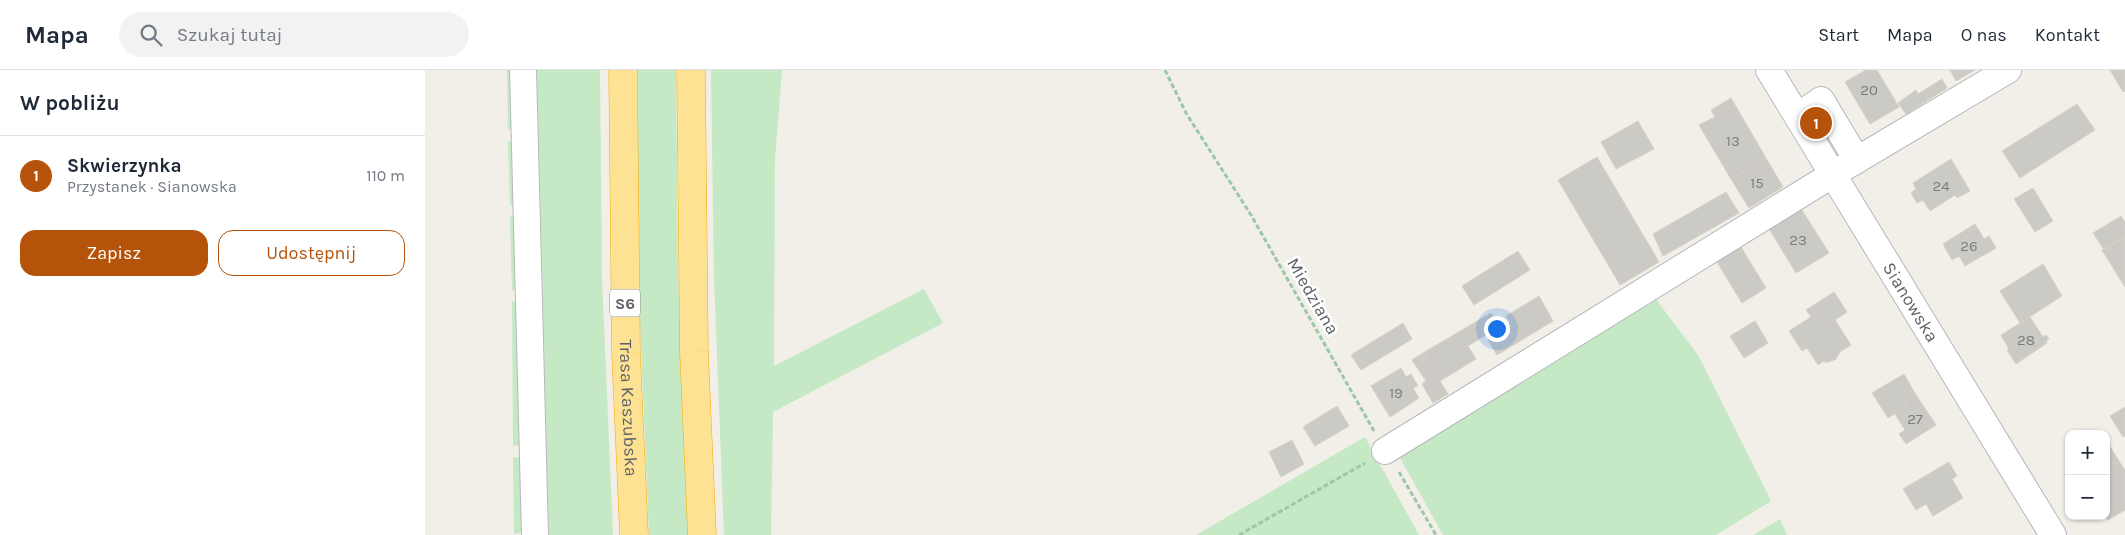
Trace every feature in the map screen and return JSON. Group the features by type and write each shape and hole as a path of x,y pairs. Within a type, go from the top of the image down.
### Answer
{"highway":[{"name":"Trasa Kaszubska","path":"623,70 626,354 634,535"},
{"path":"691,70 694,352 702,535"}],"street":[{"path":"523,70 535,535"},
{"name":"Sianowska","path":"1769,70 2053,535"},
{"path":"1385,451 1833,174 2008,70"},
{"path":"1798,116 1821,100 1857,160"}],"path":[{"name":"Miedziana","path":"1165,70 1187,113 1251,215 1385,451 1436,535"},
{"path":"1239,535 1385,451"}],"green space":[{"path":"507,70 516,70 513,128 508,130"},
{"path":"537,70 600,70 602,278 613,535 549,535"},
{"path":"636,70 676,70 678,277 689,535 649,535 638,278"},
{"path":"711,70 782,70 775,160 774,366 924,289 943,323 773,412 771,535 724,535 714,279"},
{"path":"508,141 512,142 513,205 510,205"},
{"path":"510,216 514,216 516,290 512,290"},
{"path":"1652,294 1698,355 1771,501 1716,535 1443,535 1398,454"},
{"path":"512,301 517,302 522,445 513,446"},
{"path":"1365,437 1419,535 1196,535"},
{"path":"513,457 522,458 524,532 514,534"},
{"path":"1780,519 1787,535 1753,535"}],"building":[{"path":"1866,70 1877,70 1899,107 1870,124 1845,82"},
{"path":"1950,70 1975,70 1956,81"},
{"path":"2110,70 2125,70 2125,91 2123,92"},
{"path":"1942,79 1947,88 1906,114 1898,103 1916,90 1918,94"},
{"path":"1731,98 1766,158 1731,179 1699,125 1715,117 1711,110"},
{"path":"2077,104 2095,130 2020,178 2002,151"},
{"path":"1638,121 1654,149 1616,169 1601,142"},
{"path":"1597,157 1659,262 1620,285 1558,180"},
{"path":"1766,158 1783,187 1749,208 1731,179"},
{"path":"1951,159 1970,191 1957,198 1955,195 1930,211 1923,200 1917,203 1911,193 1916,189 1913,183"},
{"path":"2033,188 2053,221 2035,232 2014,199"},
{"path":"1726,192 1739,213 1663,256 1653,234"},
{"path":"1800,207 1829,253 1796,273 1768,227"},
{"path":"2121,216 2125,222 2125,237 2104,250 2093,233"},
{"path":"1975,224 1984,239 1989,236 1996,248 1965,266 1959,256 1952,260 1943,244"},
{"path":"2125,237 2125,287 2102,250"},
{"path":"1738,242 1766,288 1742,303 1714,257"},
{"path":"1518,251 1530,270 1474,305 1462,286"},
{"path":"2043,264 2062,296 2020,323 2000,291"},
{"path":"1834,292 1847,312 1835,320 1851,345 1840,352 1836,359 1826,363 1824,361 1818,365 1807,348 1802,351 1789,331 1811,317 1806,310"},
{"path":"1539,296 1553,321 1497,355 1488,340 1504,329 1503,327 1510,322 1506,316"},
{"path":"1491,313 1499,327 1468,346 1476,359 1440,381 1423,353"},
{"path":"2030,317 2043,337 2046,335 2049,339 2046,341 2047,343 2016,364 2007,350 2009,349 2001,335"},
{"path":"1755,321 1768,343 1744,358 1730,336"},
{"path":"1403,323 1412,339 1361,370 1351,355"},
{"path":"1423,353 1448,394 1433,403 1422,384 1426,381 1412,360"},
{"path":"1401,368 1406,377 1411,374 1418,386 1413,388 1419,398 1390,417 1371,386"},
{"path":"1904,374 1916,395 1903,403 1906,407 1888,418 1872,393"},
{"path":"1916,395 1936,425 1906,444 1899,434 1905,430 1895,414 1906,407 1903,403"},
{"path":"1337,406 1349,426 1315,446 1303,427"},
{"path":"2125,407 2125,436 2123,437 2110,416"},
{"path":"1292,440 1304,464 1281,477 1269,452"},
{"path":"2110,446 2119,461 2110,467"},
{"path":"2119,461 2125,470 2125,510 2110,519 2110,475 2110,467"},
{"path":"1949,462 1957,476 1952,479 1963,498 1933,516 1926,504 1916,510 1903,489"}],"place":[{"name":"Skwierzynka","path":"1816,123"}]}
